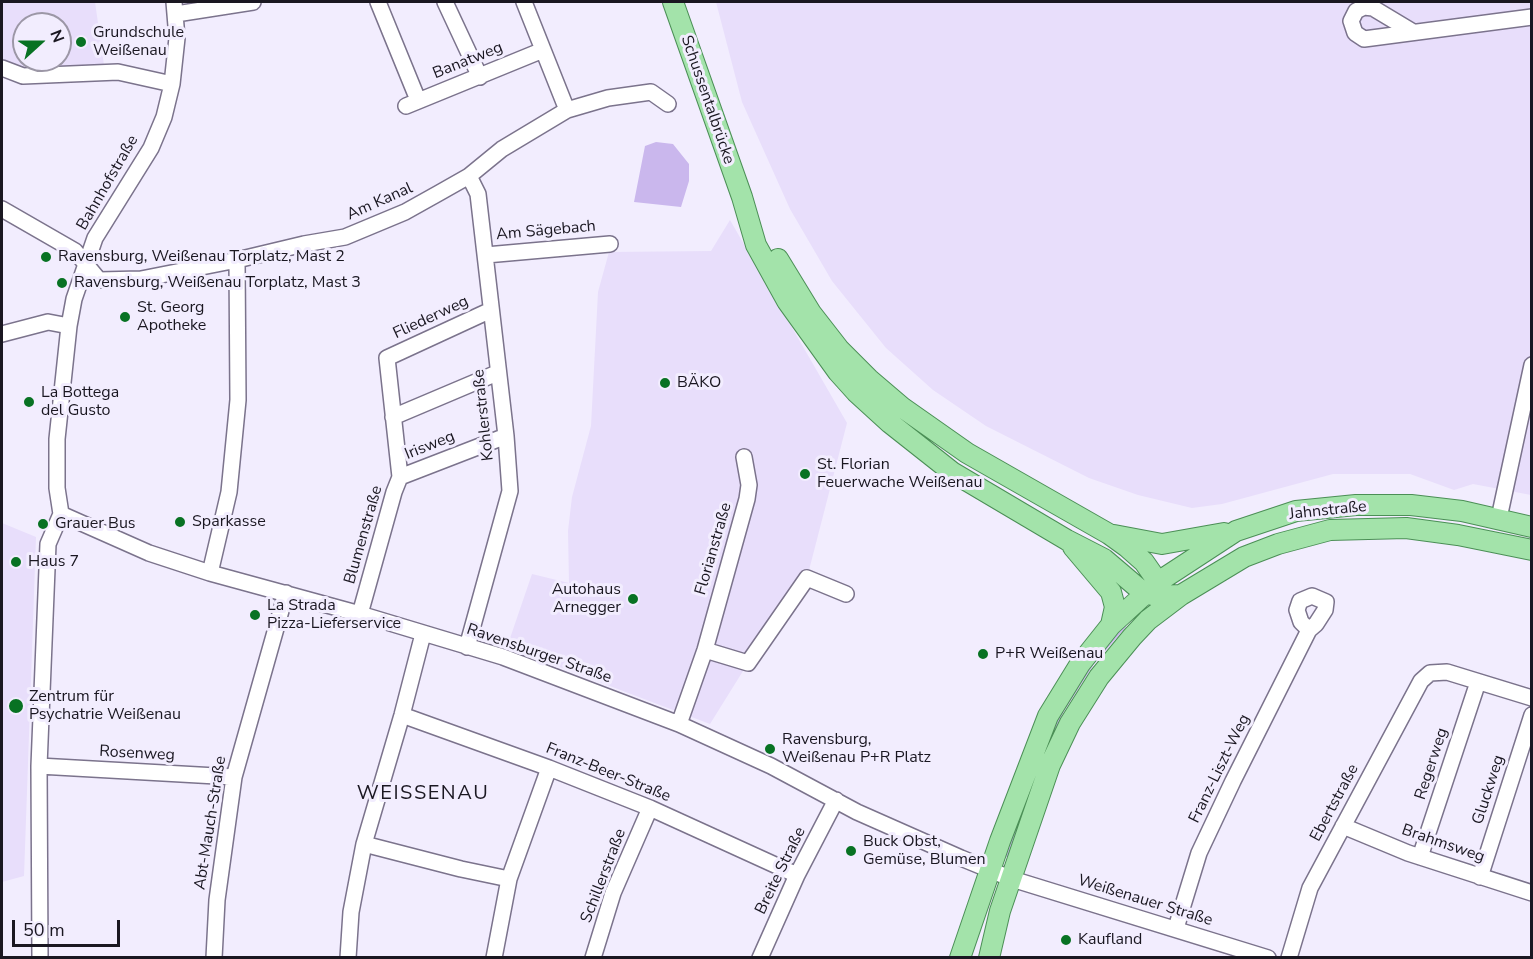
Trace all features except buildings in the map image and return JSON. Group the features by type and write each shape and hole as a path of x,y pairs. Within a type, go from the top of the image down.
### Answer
{"main road":[{"name":"Schussentalbrücke","path":"673,2 744,202"},
{"path":"744,202 811,313 839,349 869,379 903,408 967,453 1109,534 1144,562 1153,590 1148,620"},
{"path":"744,202 756,245 787,301 822,352 856,392 890,423 952,472 1067,540 1104,559 1153,590"},
{"name":"Jahnstraße","path":"960,957 1030,756 1048,716 1080,664 1111,625 1153,590 1236,531 1296,512 1356,506 1411,505 1462,511 1532,527"},
{"path":"1495,543 1500,518"},
{"name":"Jahnstraße","path":"989,957 1000,911 1050,765 1070,723 1099,677 1132,637 1148,620 1181,595 1244,557 1278,544 1330,530 1406,528 1532,550"},
{"path":"1109,534 1162,544 1236,531"},
{"path":"1067,540 1111,592 1115,607 1111,625"},
{"name":"Jahnstraße","path":"1153,590 1181,595"}],"street":[{"path":"175,8 253,2"},
{"name":"Banatweg","path":"378,2 412,103 543,50"},
{"path":"445,2 480,77"},
{"path":"524,2 567,110"},
{"name":"Bahnhofstraße","path":"61,514 57,488 57,439 74,299 95,238 151,148 164,117 172,84 177,39 175,8"},
{"path":"1413,32 1532,17"},
{"path":"2,68 23,76 118,72 172,84"},
{"name":"Am Kanal","path":"86,265 99,280 141,279 345,237 405,212 469,176 502,149 567,110 608,98 651,92 668,104"},
{"name":"Kohlerstraße","path":"467,647 510,491 486,255 478,194 469,176"},
{"path":"2,209 63,243 75,251 86,265"},
{"name":"Am Sägebach","path":"486,255 610,244"},
{"path":"210,573 229,492 238,400 237,261"},
{"name":"Fliederweg","path":"387,358 491,310"},
{"path":"2,334 48,322 69,326"},
{"name":"Blumenstraße","path":"360,614 400,477 387,358"},
{"path":"1500,518 1532,365"},
{"path":"393,417 497,373"},
{"name":"Irisweg","path":"400,477 506,436"},
{"name":"Florianstraße","path":"679,724 705,650 747,499 749,485 744,458"},
{"path":"40,957 39,766 48,544 61,514"},
{"name":"Ravensburger Straße","path":"61,514 148,553 503,657 679,724 771,766 836,800 990,870"},
{"path":"705,650 748,663 807,578 846,594"},
{"name":"Abt-Mauch-Straße","path":"214,957 217,900 234,777 286,593"},
{"name":"Franz-Liszt-Weg","path":"1176,928 1199,853 1309,630"},
{"path":"348,957 351,912 364,844 423,634"},
{"name":"Ebertstraße","path":"1289,957 1310,888 1421,681 1430,673 1447,672 1478,681"},
{"path":"1478,681 1532,698"},
{"name":"Regerweg","path":"1420,857 1478,681"},
{"name":"Franz-Beer-Straße","path":"402,715 549,768 650,808 798,875"},
{"name":"Gluckweg","path":"1480,877 1532,715"},
{"name":"Rosenweg","path":"39,766 234,777"},
{"path":"494,957 509,879 549,768"},
{"name":"Breite Straße","path":"760,957 836,800"},
{"name":"Schillerstraße","path":"594,957 613,893 650,808"},
{"name":"Brahmsweg","path":"1343,826 1420,857 1532,893"},
{"path":"364,844 509,879"},
{"path":"990,870 1012,879"},
{"name":"Weißenauer Straße","path":"1012,879 1268,957"}],"shaded area":[{"path":"2,2 95,2 104,65 98,70 72,71 72,12 12,12 12,69 2,66"},
{"path":"716,2 1531,2 1531,495 1473,484 1454,490 1410,474 1333,474 1222,504 1192,508 1138,495 1089,478 986,426 933,390 886,348 832,281 790,209 742,102"},
{"path":"656,142 673,144 689,164 689,181 681,207 634,202 645,146"},
{"path":"730,220 847,423 807,578 748,663 710,724 507,647 532,574 569,583 568,531 572,497 591,426 598,292 609,252 711,251"},
{"name":"Zentrum für Psychatrie Weißenau","path":"2,523 36,537 24,876 2,882"},
{"path":"1124,621 1126,627 1094,664 1063,713 1041,760 1011,856 1006,857 1006,849 1058,710"}],"place":[{"name":"Grundschule Weißenau","path":"81,42"},
{"name":"Ravensburg, Weißenau Torplatz, Mast 2","path":"46,257"},
{"name":"Ravensburg, Weißenau Torplatz, Mast 3","path":"62,283"},
{"name":"St. Georg Apotheke","path":"125,317"},
{"name":"BÄKO","path":"665,383"},
{"name":"La Bottega del Gusto","path":"29,402"},
{"name":"St. Florian Feuerwache Weißenau","path":"805,474"},
{"name":"Sparkasse","path":"180,522"},
{"name":"Grauer Bus","path":"43,524"},
{"name":"Haus 7","path":"16,562"},
{"name":"Autohaus Arnegger","path":"633,599"},
{"name":"La Strada Pizza-Lieferservice","path":"255,615"},
{"name":"P+R Weißenau","path":"983,654"},
{"name":"Zentrum für Psychatrie Weißenau","path":"16,706"},
{"name":"Ravensburg, Weißenau P+R Platz","path":"770,749"},
{"name":"Buck Obst, Gemüse, Blumen","path":"851,851"},
{"name":"Kaufland","path":"1066,940"}],"district":[{"name":"WEISSENAU","path":"423,794"}]}
